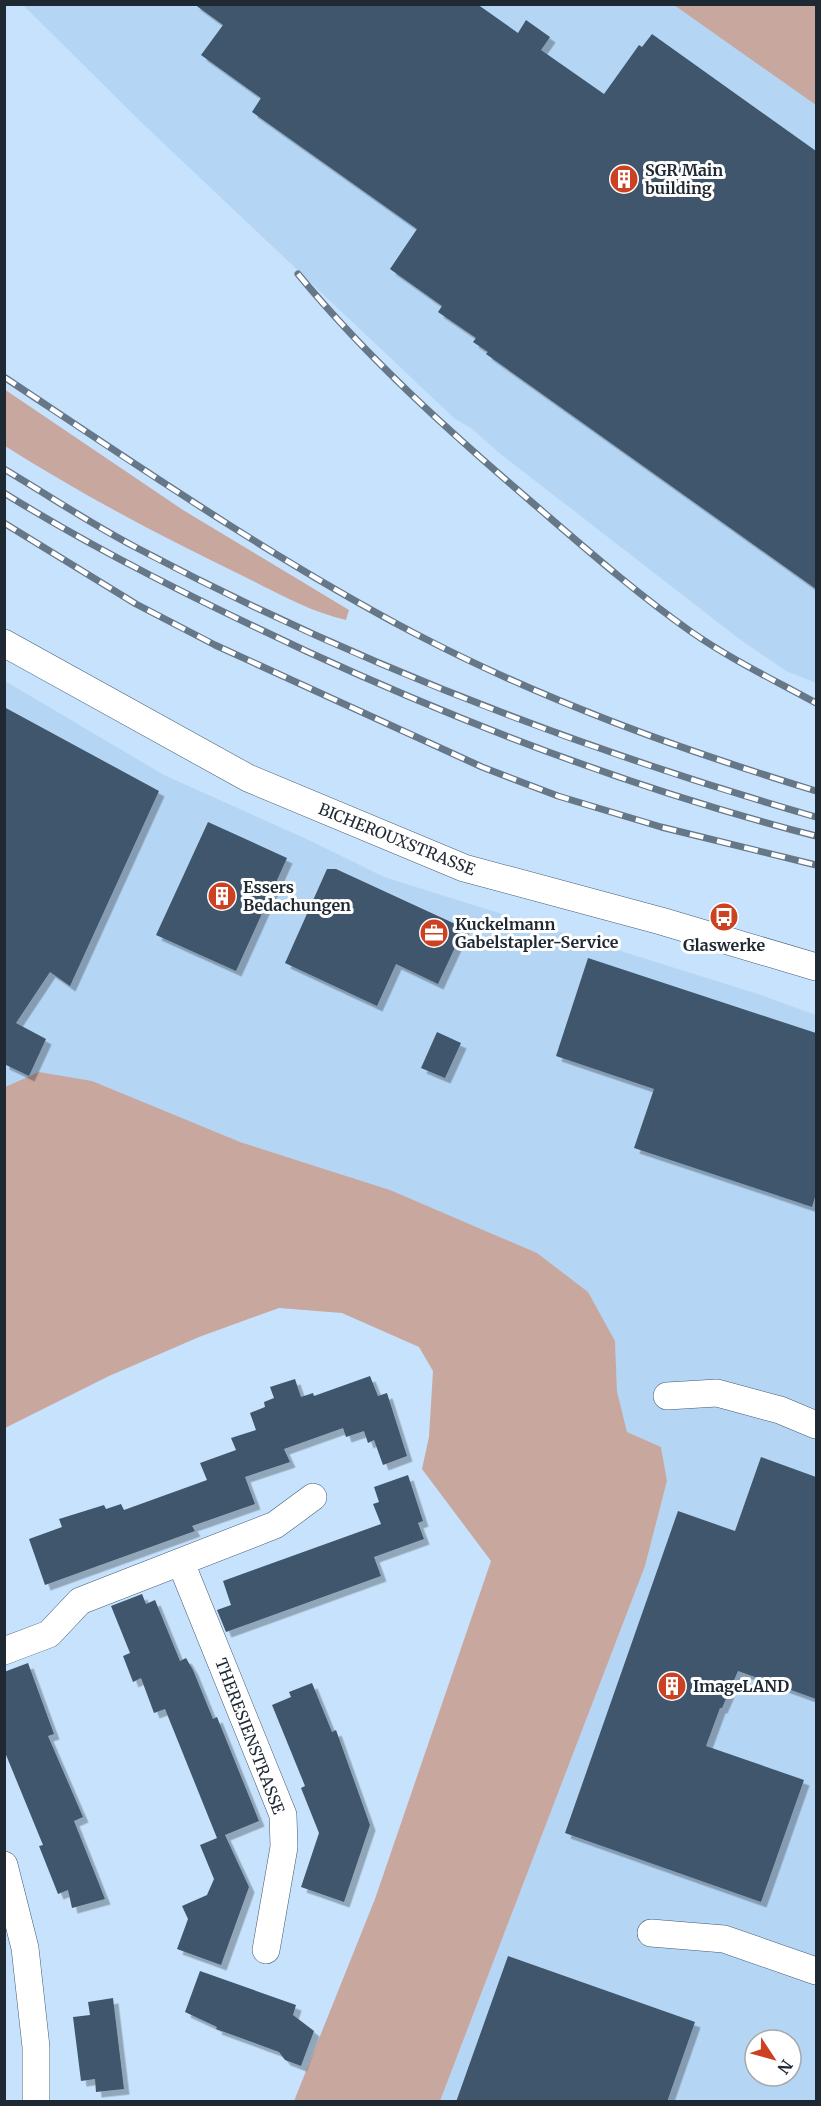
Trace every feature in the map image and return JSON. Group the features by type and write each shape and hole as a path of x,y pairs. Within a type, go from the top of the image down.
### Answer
{"street":[{"name":"BICHEROUXSTRASSE","path":"4,644 161,733 248,778 464,868 661,921 816,967"},
{"path":"667,1396 717,1393 780,1410 816,1425"},
{"path":"4,1651 49,1634 80,1601 275,1525 313,1497"},
{"name":"THERESIENSTRASSE","path":"181,1563 283,1815 284,1847 266,1950"},
{"path":"4,1865 25,1948 36,2047 36,2102"},
{"path":"651,1933 724,1939 816,1971"}],"shaded area":[{"path":"23,5 816,5 816,683 786,671 738,638 498,452 471,428 455,419 142,123"},
{"path":"674,5 816,5 816,105"},
{"path":"4,389 183,510 349,610 346,620 318,612 181,545 92,498 5,446"},
{"path":"5,681 164,775 313,842 384,877 758,994 816,1015 816,2101 440,2101 645,1566 667,1481 661,1447 627,1432 617,1391 615,1341 390,1190 240,1142 5,1087"},
{"path":"39,1072 92,1081 240,1142 390,1190 537,1253 588,1292 615,1341 617,1391 627,1432 661,1447 667,1481 645,1566 440,2101 294,2101 375,1899 491,1561 422,1469 429,1437 433,1371 419,1347 342,1313 279,1308 199,1337 109,1376 5,1428 5,1087"}],"building":[{"path":"194,4 477,4 518,33 526,20 550,37 541,50 604,94 639,45 642,47 652,34 816,151 816,589 486,354 488,352 473,342 476,338 438,312 442,306 390,269 417,229 252,112 261,98 201,55 223,25"},
{"path":"4,707 159,791 70,986 50,972 16,1023 46,1039 29,1076 4,1064"},
{"name":"Essers Bedachungen","path":"208,822 287,858 236,971 156,935"},
{"path":"327,869 336,869 464,928 438,984 396,964 377,1006 285,963"},
{"path":"588,958 816,1033 816,1194 812,1207 634,1148 654,1089 556,1056"},
{"path":"437,1032 461,1043 445,1078 421,1068"},
{"path":"370,1376 378,1396 387,1393 407,1456 383,1465 374,1440 368,1443 364,1431 346,1437 343,1428 284,1449 290,1462 245,1477 255,1504 192,1526 195,1531 45,1585 29,1539 62,1527 59,1519 104,1505 106,1509 121,1504 124,1510 207,1480 200,1463 236,1450 231,1438 256,1430 250,1413 265,1407 264,1402 274,1398 270,1387 295,1379 301,1397 313,1393 314,1396"},
{"name":"ImageLAND","path":"761,1457 816,1477 816,1699 738,1671 720,1708 706,1746 804,1780 761,1902 565,1833 678,1511 735,1531"},
{"path":"408,1475 423,1521 418,1523 424,1539 374,1557 381,1576 226,1632 217,1610 231,1605 223,1581 381,1524 373,1504 379,1502 374,1487"},
{"path":"142,1594 146,1604 155,1600 180,1661 186,1658 193,1670 213,1719 217,1717 259,1821 225,1835 249,1887 221,1965 177,1949 188,1919 182,1906 207,1895 214,1879 200,1845 217,1838 165,1709 154,1713 141,1678 133,1682 123,1656 130,1653 111,1606"},
{"path":"28,1663 54,1734 48,1736 83,1817 74,1821 105,1899 72,1908 68,1890 58,1894 39,1846 43,1845 4,1750 4,1672"},
{"path":"312,1683 332,1732 336,1730 370,1825 344,1902 301,1887 319,1833 301,1788 305,1786 272,1705 291,1697 289,1692"},
{"path":"508,1956 695,2022 667,2102 456,2102"},
{"path":"200,1971 296,2005 293,2015 314,2031 301,2066 285,2060 279,2052 216,2029 217,2027 185,2012"},
{"path":"113,1998 124,2089 96,2092 95,2079 81,2081 73,2017 90,2015 88,2002"}],"railway":[{"path":"298,274 353,336 412,395 611,570 705,641 816,703"},
{"path":"4,377 257,543 414,633 561,701 662,740 816,791"},
{"path":"4,469 137,548 219,590 385,666 554,732 728,791 816,817"},
{"path":"4,493 115,557 191,596 306,651 431,706 621,778 685,799 816,836"},
{"path":"4,523 136,604 215,645 482,767 558,796 661,827 816,865"}],"place":[{"name":"SGR Main building","path":"624,179"},
{"name":"Essers Bedachungen","path":"222,896"},
{"name":"Glaswerke","path":"724,917"},
{"name":"Kuckelmann Gabelstapler-Service","path":"434,933"},
{"name":"ImageLAND","path":"672,1686"}]}
